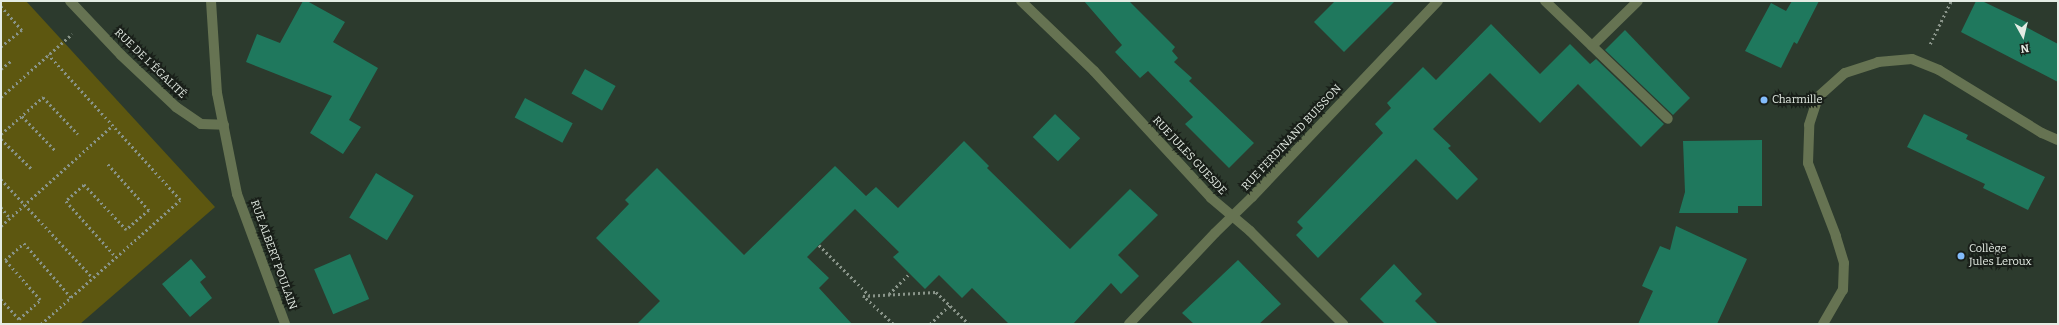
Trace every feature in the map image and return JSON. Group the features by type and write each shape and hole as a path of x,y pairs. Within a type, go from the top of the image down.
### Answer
{"street":[{"name":"RUE DE L'ÉGALITÉ","path":"70,1 87,20 176,107 201,124 224,125"},
{"name":"RUE ALBERT POULAIN","path":"211,1 217,93 237,194 285,324"},
{"name":"RUE JULES GUESDE","path":"1021,1 1094,71 1211,198 1234,217 1343,324"},
{"name":"RUE FERDINAND BUISSON","path":"1129,324 1215,233 1234,217 1438,1"},
{"path":"1545,1 1668,119"},
{"path":"1592,46 1638,1"},
{"path":"1823,324 1843,290 1844,263 1836,236 1808,163 1809,125 1818,97 1845,73 1878,62 1912,60 1939,70 2042,133 2058,140"}],"path":[{"path":"1922,64 1951,1"},
{"path":"1,6 22,30 1,47"},
{"path":"1,97 87,20"},
{"path":"41,324 180,200 48,55"},
{"path":"1,69 12,60"},
{"path":"1,134 43,97 78,134"},
{"path":"22,116 55,150"},
{"path":"1,226 112,126"},
{"path":"1,139 32,169"},
{"path":"108,164 149,210 126,230 84,185 66,201 116,257"},
{"path":"1,179 93,278"},
{"path":"1,207 10,218"},
{"path":"1,298 19,319 40,300 5,260 24,243 71,297"},
{"path":"819,245 870,296"},
{"path":"889,294 909,274"},
{"path":"893,324 863,296 936,292 969,324"},
{"path":"930,324 950,305"}],"shaded area":[{"path":"1,1 26,1 215,207 80,324 1,324"}],"building":[{"path":"303,1 307,1 345,22 333,42 378,68 349,120 361,127 343,154 310,133 332,96 246,62 257,34 280,43"},
{"path":"1084,1 1129,1 1175,47 1172,51 1178,58 1174,62 1192,78 1189,81 1254,143 1229,168 1185,124 1193,117 1148,71 1140,78 1115,52 1122,45"},
{"path":"1335,1 1395,1 1344,52 1314,22"},
{"path":"1792,1 1819,1 1797,44 1794,42 1781,68 1745,51 1771,3 1786,11"},
{"path":"1976,1 1982,1 2028,23 2026,27 2058,44 2058,82 1961,32"},
{"path":"1491,24 1540,74 1570,44 1590,64 1596,59 1664,124 1641,147 1578,84 1540,123 1490,73 1433,129 1451,146 1448,148 1478,179 1457,200 1416,159 1318,258 1296,235 1303,228 1297,222 1383,133 1375,124 1391,108 1387,103 1423,67 1436,80"},
{"path":"1625,30 1690,98 1673,115 1605,50"},
{"path":"585,69 616,86 602,110 571,93"},
{"path":"525,98 573,123 562,143 515,117"},
{"path":"1055,114 1080,138 1058,161 1033,137"},
{"path":"1924,114 1968,135 1966,139 2045,177 2028,210 1983,188 1985,184 1907,147"},
{"path":"1762,140 1762,206 1738,206 1738,213 1679,213 1685,192 1683,141"},
{"path":"964,141 989,166 987,168 1070,249 1130,189 1158,215 1118,255 1139,276 1121,294 1111,283 1073,324 1009,324 972,288 962,298 939,275 925,289 893,257 899,252 855,209 807,257 829,278 819,288 852,324 637,324 660,301 596,238 629,204 625,200 657,168 744,255 835,166 866,196 876,187 898,208"},
{"path":"376,173 414,196 387,240 349,218"},
{"path":"1676,226 1747,259 1717,324 1638,324 1653,291 1642,286 1660,246 1670,250"},
{"path":"350,254 369,299 333,314 314,269"},
{"path":"191,259 206,277 200,282 212,298 190,317 162,284"},
{"path":"1238,260 1281,304 1259,324 1194,324 1182,313"},
{"path":"1394,264 1422,294 1415,301 1438,324 1385,324 1360,299"}],"place":[{"name":"Charmille","path":"1764,100"},
{"name":"Collège Jules Leroux","path":"1961,256"}]}
